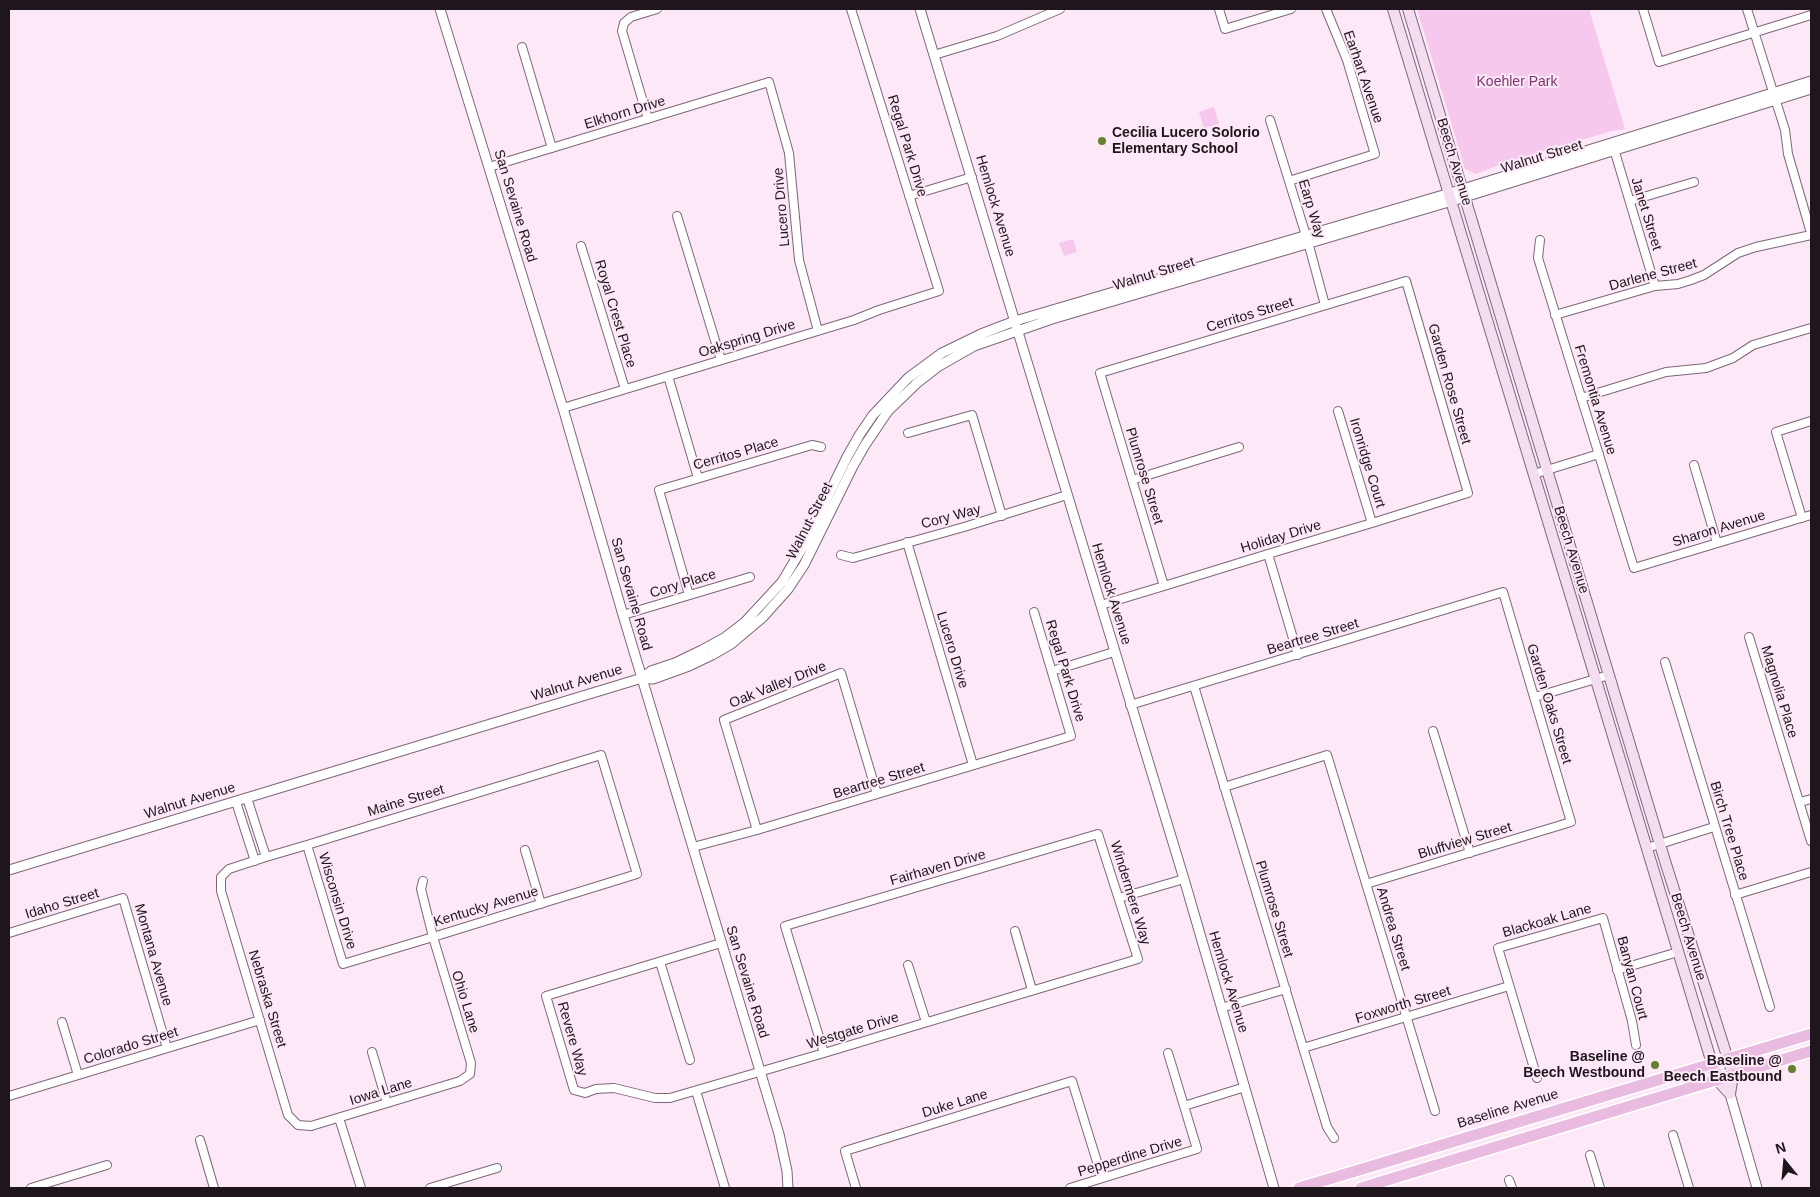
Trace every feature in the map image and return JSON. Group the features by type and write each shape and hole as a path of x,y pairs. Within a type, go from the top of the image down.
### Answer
{"main road":[{"name":"Beech Avenue","path":"1394,9 1717,1080 1730,1094"},
{"name":"Beech Avenue","path":"1408,9 1660,844 1733,1075 1730,1094"},
{"name":"Baseline Avenue","path":"1299,1188 1811,1034"},
{"path":"1361,1188 1811,1051"}],"street":[{"name":"San Sevaine Road","path":"440,9 563,408 623,615 779,1134 787,1171 788,1188"},
{"path":"648,118 622,31 624,23 631,17 657,9"},
{"name":"Regal Park Drive","path":"851,9 938,291"},
{"name":"Hemlock Avenue","path":"920,9 1184,879 1274,1188"},
{"path":"934,55 997,36 1060,9"},
{"path":"1219,9 1225,29 1291,9"},
{"name":"Earhart Avenue","path":"1289,181 1375,154 1347,60 1326,9"},
{"path":"1643,9 1659,62 1811,15"},
{"path":"1747,9 1784,130 1788,154 1811,234"},
{"path":"522,47 552,148"},
{"name":"Walnut Street","path":"1464,193 1614,149 1774,96 1811,81"},
{"name":"Elkhorn Drive","path":"489,167 769,82"},
{"name":"Lucero Drive","path":"769,82 790,153 799,260 818,330"},
{"name":"Walnut Street","path":"1016,325 1451,197 1774,96 1811,89"},
{"name":"Earp Way","path":"1270,120 1326,305"},
{"name":"Janet Street","path":"1614,149 1655,286"},
{"path":"909,196 972,177"},
{"path":"1630,201 1694,182"},
{"path":"677,216 721,360"},
{"name":"Darlene Street","path":"1555,315 1655,286 1678,284 1704,275 1738,253 1811,234"},
{"name":"Fremontia Avenue","path":"1540,240 1538,258 1634,568"},
{"name":"Royal Crest Place","path":"581,246 624,389"},
{"name":"Cerritos Street","path":"1100,373 1406,281"},
{"name":"Garden Rose Street","path":"1406,281 1468,493"},
{"name":"Oakspring Drive","path":"563,408 938,291"},
{"name":"Walnut Avenue","path":"9,870 642,678 651,671 675,663 702,650 724,638 745,622 782,582 797,559 860,434 873,415 908,378 942,353 981,334 1016,325"},
{"path":"1581,398 1666,372 1712,366 1733,358 1753,345 1811,328"},
{"name":"Plumrose Street","path":"1100,373 1164,586"},
{"path":"668,376 698,478"},
{"name":"Ironridge Court","path":"1338,411 1372,523"},
{"path":"908,433 972,415 1002,516"},
{"path":"1802,518 1776,432 1811,422"},
{"name":"Cerritos Place","path":"689,595 659,490 812,445 821,447"},
{"path":"1132,480 1239,447"},
{"path":"1534,474 1599,454"},
{"path":"1694,465 1717,543"},
{"name":"Holiday Drive","path":"1100,605 1468,493"},
{"name":"Cory Way","path":"841,555 853,558 1002,516 1068,495"},
{"name":"Sharon Avenue","path":"1634,568 1811,515"},
{"name":"Lucero Drive","path":"907,542 973,765"},
{"path":"1268,554 1298,655"},
{"name":"Cory Place","path":"623,615 750,577"},
{"name":"Beartree Street","path":"1130,705 1503,592"},
{"name":"Garden Oaks Street","path":"1503,592 1571,822"},
{"name":"Regal Park Drive","path":"1034,612 1071,736"},
{"name":"Magnolia Place","path":"1749,637 1811,841"},
{"path":"1052,671 1114,652"},
{"name":"Birch Tree Place","path":"1665,662 1770,1007"},
{"name":"Oak Valley Drive","path":"757,830 724,720 841,673 877,794"},
{"path":"1535,697 1609,675"},
{"name":"Plumrose Street","path":"1194,686 1327,1127 1334,1138"},
{"path":"1433,731 1470,853"},
{"name":"Beartree Street","path":"693,847 757,830 1071,736"},
{"name":"Maine Street","path":"221,877 229,870 266,857 601,755 637,874"},
{"name":"Andrea Street","path":"1224,786 1327,755 1435,1111"},
{"path":"247,798 266,857"},
{"path":"1800,802 1811,799"},
{"path":"236,802 255,861"},
{"name":"Bluffview Street","path":"1366,884 1571,822"},
{"path":"1647,848 1714,827"},
{"name":"Windermere Way","path":"1098,834 1138,959"},
{"name":"Fairhaven Drive","path":"824,1053 785,926 1098,834"},
{"name":"Wisconsin Drive","path":"307,845 343,964"},
{"path":"525,850 541,904"},
{"path":"1735,895 1811,872"},
{"name":"Kentucky Avenue","path":"343,964 637,874"},
{"name":"Nebraska Street","path":"221,877 220,891 288,1115 298,1125"},
{"path":"1119,898 1184,879"},
{"name":"Ohio Lane","path":"423,881 421,889 470,1063 470,1074"},
{"name":"Idaho Street","path":"9,933 123,898"},
{"name":"Montana Avenue","path":"123,898 167,1048"},
{"name":"Blackoak Lane","path":"1509,986 1498,948 1603,918"},
{"name":"Banyan Court","path":"1603,918 1632,1021 1636,1045"},
{"path":"1015,931 1032,990"},
{"path":"690,1060 660,962 721,943"},
{"path":"1618,970 1678,952"},
{"name":"Westgate Drive","path":"574,1090 584,1092 614,1088 655,1098 670,1098 1138,959"},
{"name":"Revere Way","path":"574,1090 546,996 660,962"},
{"path":"908,964 926,1022"},
{"path":"1509,986 1537,1078"},
{"name":"Foxworth Street","path":"1303,1048 1509,986"},
{"path":"1222,1008 1286,989"},
{"name":"Colorado Street","path":"9,1096 260,1020"},
{"path":"62,1022 78,1075"},
{"path":"372,1052 387,1103"},
{"path":"1168,1053 1184,1106 1246,1087"},
{"name":"Iowa Lane","path":"298,1125 311,1126 339,1118 460,1081 470,1074"},
{"name":"Duke Lane","path":"856,1188 845,1150 1072,1082 1102,1178"},
{"path":"696,1091 726,1188"},
{"name":"Beech Avenue","path":"1730,1094 1757,1188"},
{"name":"Pepperdine Drive","path":"1070,1188 1197,1149 1184,1106"},
{"path":"339,1118 361,1188"},
{"path":"1673,1136 1689,1188"},
{"path":"200,1140 214,1188"},
{"path":"1590,1156 1600,1188"},
{"path":"31,1188 107,1165"},
{"path":"430,1188 497,1168"},
{"path":"1509,1180 1512,1188"}],"green space":[{"name":"Koehler Park","path":"1417,9 1589,9 1625,129 1612,131 1507,162 1476,174 1465,169"},
{"path":"1214,107 1219,124 1204,128 1199,112"},
{"path":"1073,239 1077,252 1064,256 1059,243"}],"place":[{"name":"Cecilia Lucero Solorio Elementary School","path":"1102,141"},
{"name":"Baseline @ Beech Westbound","path":"1655,1065"},
{"name":"Baseline @ Beech Eastbound","path":"1792,1069"}]}
